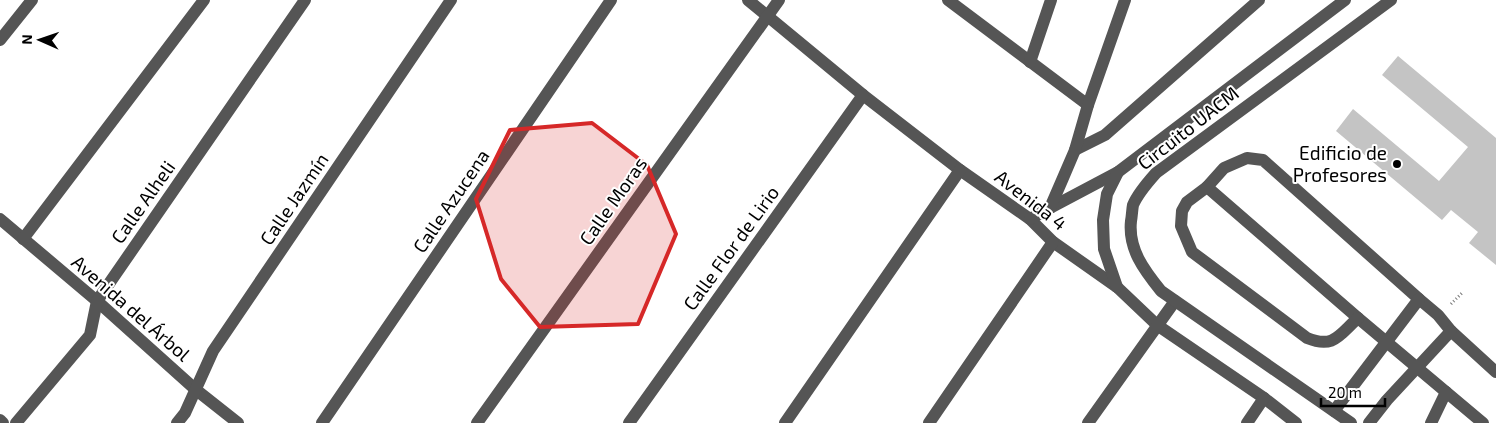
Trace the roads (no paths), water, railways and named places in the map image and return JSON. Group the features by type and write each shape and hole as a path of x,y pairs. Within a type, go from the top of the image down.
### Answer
{"street":[{"path":"0,40 32,0"},
{"path":"23,239 204,0"},
{"name":"Calle Alheli","path":"16,423 90,335 97,301 305,0"},
{"name":"Calle Jazmín","path":"177,423 185,413 213,352 451,0"},
{"name":"Calle Azucena","path":"322,423 611,0"},
{"name":"Avenida 4","path":"748,0 863,95 960,170 1030,219 1053,242 1117,287 1157,325 1264,398 1296,423"},
{"name":"Calle Moras","path":"478,423 779,0"},
{"path":"948,0 1088,105"},
{"path":"1030,62 1051,0"},
{"path":"1050,208 1074,150 1125,0"},
{"path":"1074,150 1105,135 1259,0"},
{"path":"1030,219 1118,172 1345,0"},
{"name":"Circuito UACM","path":"1350,423 1161,291 1146,273 1134,250 1130,230 1133,206 1156,172 1390,0"},
{"name":"Calle Flor de Lirio","path":"629,423 863,95"},
{"path":"1358,318 1334,341 1320,343 1307,338 1192,252 1181,226 1182,212 1187,202 1207,187 1224,168 1248,158 1263,160 1419,300 1438,314 1451,331 1496,372"},
{"path":"785,423 960,170"},
{"path":"1117,287 1104,250 1103,220 1107,194 1118,172"},
{"path":"1207,187 1483,423"},
{"name":"Avenida del Árbol","path":"0,220 97,301 195,389 238,423"},
{"path":"930,423 1053,242"},
{"path":"1334,411 1419,300"},
{"path":"1088,423 1175,301"},
{"path":"1369,423 1387,400 1451,331"},
{"path":"1431,423 1446,392"},
{"path":"1247,423 1264,398"},
{"path":"0,420 3,423"}],"place":[{"name":"Edificio de Profesores","path":"1397,164"}]}
